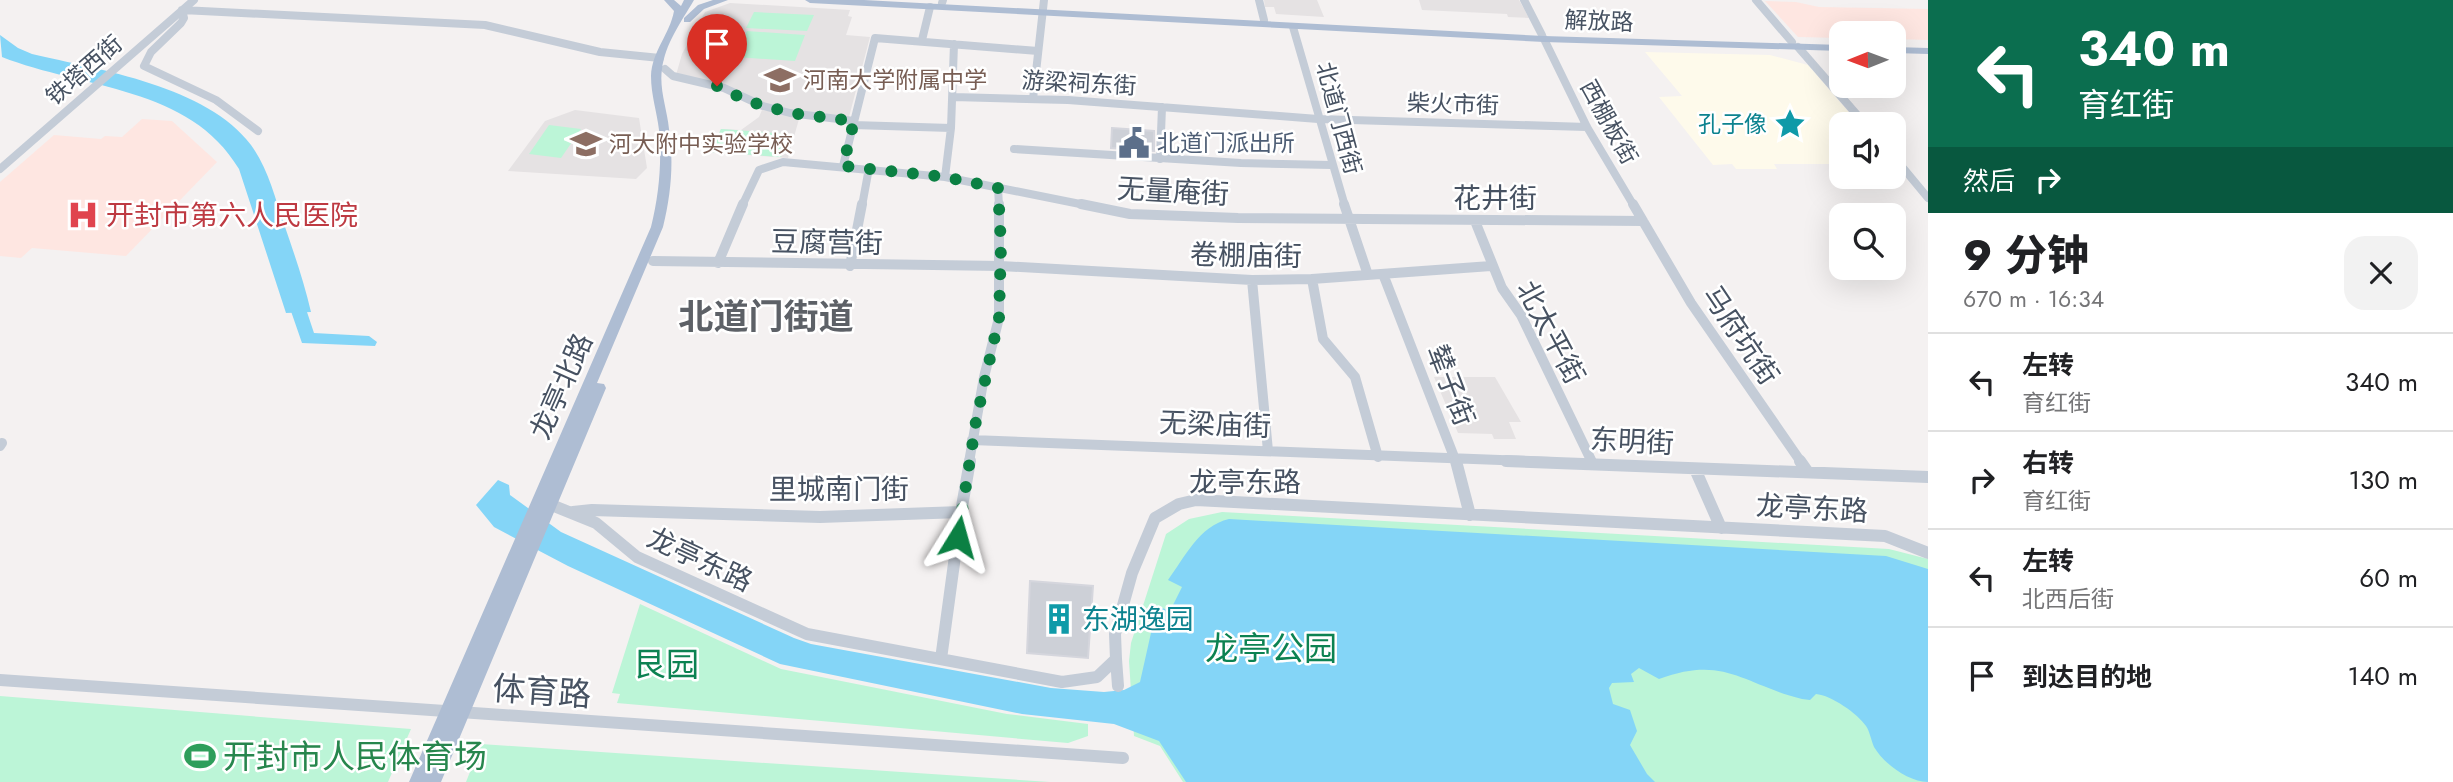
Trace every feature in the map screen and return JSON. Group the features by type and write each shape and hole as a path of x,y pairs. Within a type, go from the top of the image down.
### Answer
{"main road":[{"path":"668,0 679,10 682,20 701,7 723,0"},
{"name":"龙亭北路","path":"543,509 660,215 666,164 664,128 656,84 689,0"},
{"name":"龙亭北路","path":"682,20 698,0"},
{"name":"解放路","path":"810,0 930,7 1041,6 1293,27 1829,46"},
{"name":"解放路","path":"887,0 1041,6 1543,37"},
{"path":"1906,47 1928,48"},
{"name":"龙亭北路","path":"418,782 454,713 522,553 653,261 670,215 675,163 663,63"},
{"name":"龙亭北路","path":"432,782 454,713"}],"street":[{"name":"铁塔西街","path":"0,169 194,0"},
{"path":"1259,0 1264,20"},
{"name":"西棚板街","path":"1524,0 1587,127 1643,221"},
{"path":"1756,0 1854,112"},
{"path":"1034,99 1041,6"},
{"path":"922,40 930,7"},
{"path":"258,131 216,100 144,66 151,52 181,23 184,18 182,10 485,24 600,52 663,63 673,76 724,88 763,106 790,113 854,123 951,128"},
{"name":"北道门西街","path":"1293,27 1331,165 1368,275"},
{"path":"843,166 875,38 1038,51"},
{"path":"945,177 951,128 954,44"},
{"name":"游梁祠东街","path":"953,97 1034,99 1318,119"},
{"name":"游梁祠东街","path":"1160,159 1162,107"},
{"name":"柴火市街","path":"1318,119 1587,127"},
{"path":"1014,149 1160,159 1331,165"},
{"name":"无量庵街","path":"718,263 760,170 783,162 945,177 1130,214 1348,219"},
{"path":"850,266 869,168"},
{"path":"1906,172 1928,198"},
{"path":"941,659 972,440 999,318 1001,266 998,188"},
{"name":"花井街","path":"1348,219 1643,221"},
{"name":"北太平街","path":"1475,221 1491,266 1540,352 1592,462"},
{"name":"马府坑街","path":"1643,221 1691,303 1807,471"},
{"name":"豆腐营街","path":"653,261 850,266 1001,266"},
{"name":"卷棚庙街","path":"1001,266 1252,280 1312,279 1491,266"},
{"name":"辇子街","path":"1383,274 1455,458 1470,515"},
{"path":"1312,279 1323,339 1355,377 1378,457"},
{"path":"1252,280 1268,451"},
{"name":"无梁庙街","path":"972,440 1455,458"},
{"name":"东明街","path":"1455,458 1928,477"},
{"path":"1695,469 1721,528"},
{"name":"龙亭东路","path":"543,509 570,513 604,528 624,550 637,557 807,634 1062,681 1097,677 1116,660 1115,634 1132,573 1154,518 1179,504 1196,500 1885,536 1928,553"},
{"name":"里城南门街","path":"570,513 592,510 820,517 961,512"},
{"path":"1116,660 1118,685"},
{"name":"体育路","path":"0,680 1123,758"}],"shaded area":[{"path":"1264,0 1317,0 1324,17 1276,14 1274,7 1265,7"},
{"path":"1419,0 1519,0 1529,18 1508,17 1507,14 1422,10"},
{"path":"1765,1 1796,2 1819,7 1928,9 1928,40 1906,39 1906,21 1829,21 1829,38 1798,37"},
{"name":"河南大学附属中学","path":"730,3 850,10 848,16 852,17 846,35 870,37 849,117 801,112 788,158 710,152 721,129 741,130 759,117 762,110 768,111 737,90 676,75 682,54 705,12"},
{"path":"1645,52 1770,55 1808,65 1829,89 1829,98 1837,98 1849,112 1829,112 1829,164 1774,164 1777,169 1736,169 1732,164 1713,165 1659,97 1682,96"},
{"name":"河大附中实验学校","path":"575,110 639,118 647,168 636,179 508,171 545,121"},
{"name":"开封市第六人民医院","path":"142,119 172,121 217,162 126,256 32,248 21,258 0,256 0,182 54,135 101,139 105,136 122,137"},
{"path":"1434,377 1495,377 1521,422 1509,422 1516,439 1494,439 1492,434 1458,433"}],"green space":[{"path":"754,12 814,15 807,31 746,28"},
{"path":"747,31 805,35 795,61 735,57"},
{"path":"549,125 581,129 561,158 529,154"},
{"path":"721,129 790,134 781,157 710,152"},
{"name":"龙亭公园","path":"1222,512 1889,549 1928,559 1928,782 1183,782 1160,746 1134,736 1129,661 1131,643 1166,534 1189,519"},
{"name":"艮园","path":"640,604 781,669 1007,714 1088,724 1088,736 1068,743 617,703 620,694 612,693"},
{"name":"开封市人民体育场","path":"0,696 411,729 388,782 0,782"},
{"path":"481,744 1050,782 466,782"}],"water":[{"path":"0,35 32,54 120,74 180,94 208,108 232,125 251,145 267,173 311,312 286,313 239,169 218,142 193,121 164,106 132,94 2,57"},
{"name":"龙亭公园","path":"498,480 509,485 510,495 561,532 811,644 1051,688 1104,692 1124,690 1140,682 1157,606 1170,611 1182,587 1168,580 1201,535 1209,528 1229,519 1886,556 1928,569 1928,782 1913,779 1890,766 1874,747 1869,731 1862,721 1844,706 1822,695 1816,694 1810,700 1802,699 1733,674 1717,671 1682,672 1659,679 1639,668 1631,674 1634,682 1612,683 1609,688 1613,704 1630,710 1637,731 1630,745 1647,774 1655,782 1186,782 1159,741 1114,724 1022,714 780,664 568,566 494,527 476,505"}],"building":[{"name":"北道门派出所","path":"1112,128 1154,131 1154,151 1111,148"},
{"name":"东湖逸园","path":"1030,581 1093,586 1088,658 1027,653"}],"waterway":[{"path":"292,291 308,339 369,342"}],"place":[{"name":"河南大学附属中学","path":"780,80"},
{"name":"孔子像","path":"1790,124"},
{"name":"北道门派出所","path":"1134,143"},
{"name":"河大附中实验学校","path":"586,144"},
{"name":"开封市第六人民医院","path":"83,215"},
{"name":"东湖逸园","path":"1059,619"},
{"name":"开封市人民体育场","path":"200,756"}],"district":[{"name":"北道门街道","path":"766,317"}],"route":[{"path":"717,86 748,101 790,113 854,121 843,166 945,177 998,188 1001,230 999,318 984,377 967,468 958,537"}]}
